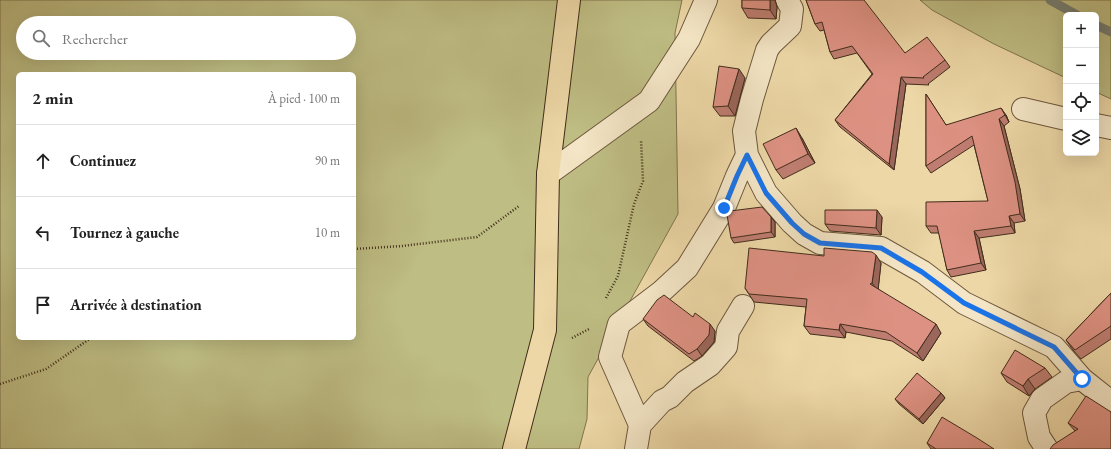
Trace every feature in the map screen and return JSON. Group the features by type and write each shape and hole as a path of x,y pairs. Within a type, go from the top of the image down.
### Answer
{"highway":[{"path":"514,449 545,330 548,174 569,0"}],"street":[{"path":"548,174 649,101 689,39 706,0"},
{"path":"787,0 792,9 790,26 771,44 767,50 744,131 747,155 766,193 792,223 804,234 820,243 881,248 922,272 964,303 1054,347 1082,379 1111,402"},
{"path":"1023,109 1063,118"},
{"path":"1099,126 1111,128"},
{"path":"636,449 640,425 610,356 619,324 662,292 687,268 724,208 747,155"},
{"path":"640,425 662,401 670,397 685,382 710,365 726,347 728,331 743,306"},
{"path":"1048,449 1039,437 1034,413 1042,399 1066,382 1082,379"}],"path":[{"path":"603,303 618,276 634,204 643,182 640,108"},
{"path":"356,249 402,246 477,237 518,207 548,174"},
{"path":"538,356 588,329 592,323"},
{"path":"0,384 46,369 88,340"}],"shaded area":[{"path":"0,0 682,0 675,33 678,214 588,377 587,419 579,449 0,449"},
{"path":"920,0 1111,0 1111,99 1099,93 1099,12 1063,12 1063,77 994,44 932,10"}],"building":[{"path":"742,0 770,0 770,10 742,8"},
{"path":"806,0 864,0 905,53 927,37 945,60 923,77 924,78 901,77 889,164 835,120 873,74 852,46 830,52 822,22 815,24"},
{"path":"719,66 739,69 728,106 713,107"},
{"path":"926,94 946,125 1001,108 1005,115 999,119 1015,182 1020,214 1009,216 1011,226 974,231 981,263 947,270 937,226 926,226 926,202 988,201 972,136 926,166"},
{"path":"796,128 808,154 776,170 763,144"},
{"path":"762,207 771,217 771,232 731,238 727,215 730,211"},
{"path":"825,210 877,210 876,228 825,224"},
{"path":"749,248 824,256 824,248 872,252 876,255 872,283 870,284 936,324 917,353 886,332 840,324 839,330 804,326 807,299 749,294 745,288"},
{"path":"1111,293 1111,326 1075,350 1066,340"},
{"path":"664,295 693,317 695,313 710,324 709,335 697,349 689,354 643,319 657,300"},
{"path":"1015,350 1045,368 1028,379 1023,386 1001,373"},
{"path":"917,373 941,393 919,419 895,399"},
{"path":"1086,396 1111,412 1111,449 1050,449 1053,445 1078,429 1068,423"},
{"path":"942,417 994,449 936,449 927,443"}],"waterway":[{"path":"1050,0 1072,12"},
{"path":"1099,26 1111,32"}],"route":[{"path":"724,208 747,155 766,193 792,223 804,234 820,243 881,248 922,272 964,303 1054,347 1082,379"}]}
